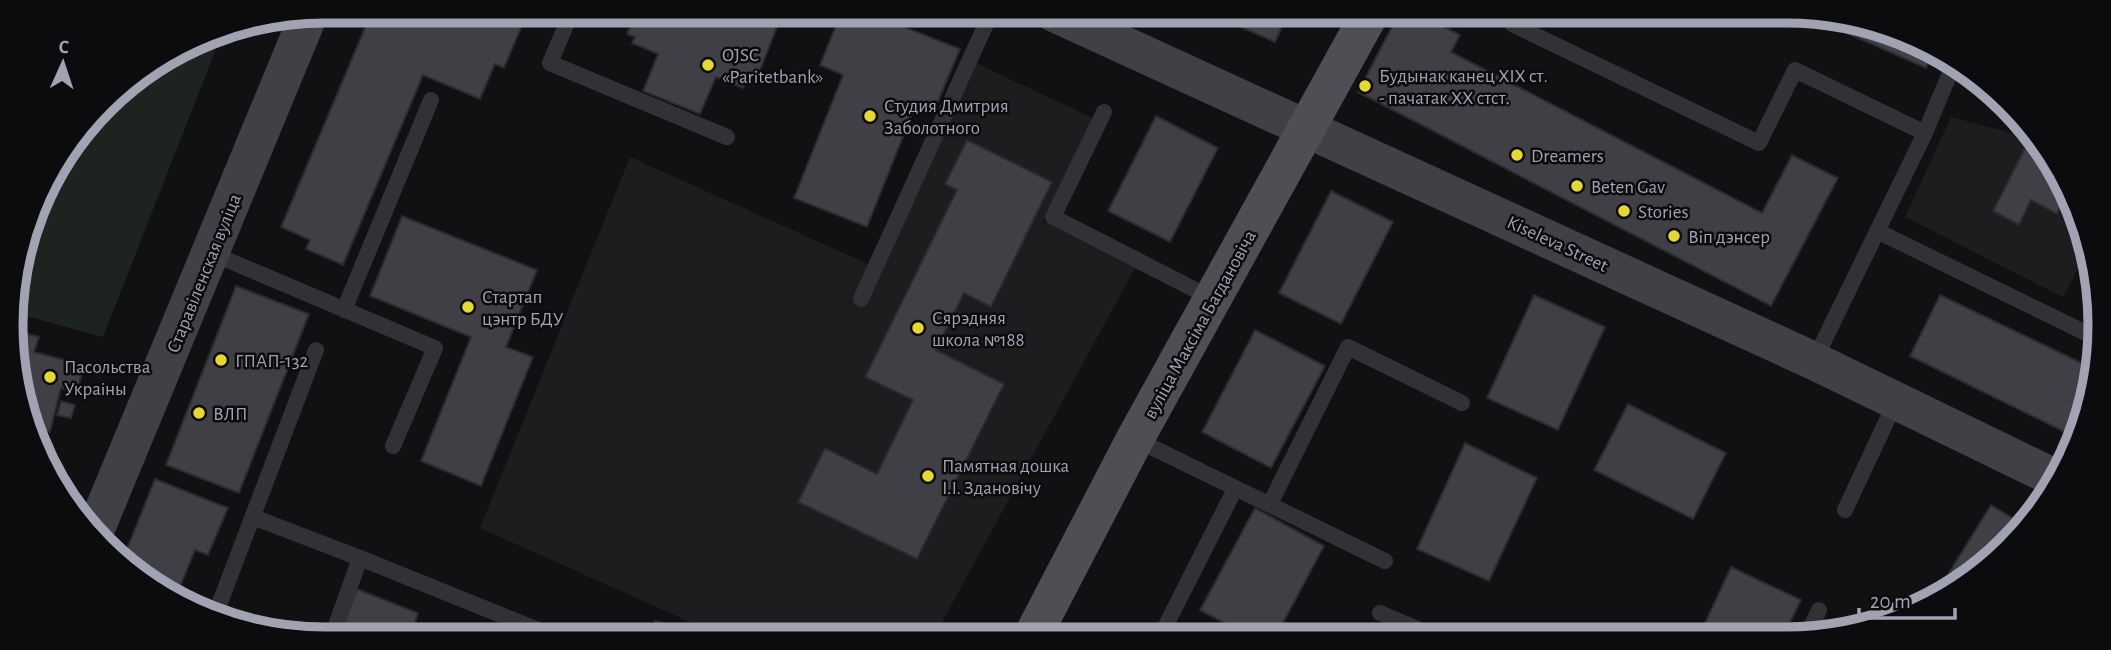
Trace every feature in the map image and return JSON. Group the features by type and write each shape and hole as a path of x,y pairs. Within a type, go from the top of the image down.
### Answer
{"main road":[{"name":"вуліца Максіма Багдановіча","path":"1036,627 1135,439 1365,23"}],"street":[{"name":"Старавіленская вуліца","path":"98,524 305,23"},
{"name":"Kiseleva Street","path":"1076,23 1814,361 2049,475"}],"lane":[{"path":"567,23 550,63 727,138"},
{"path":"861,299 986,23"},
{"path":"1513,24 1759,143 1795,70 1925,133"},
{"path":"1814,361 1925,133 1951,72"},
{"path":"344,310 431,100"},
{"path":"1104,112 1053,217 1213,299"},
{"path":"1877,231 2088,334"},
{"path":"211,253 435,348 393,446"},
{"path":"1270,504 1348,347 1462,403"},
{"path":"218,607 316,350"},
{"path":"1845,510 1897,400"},
{"path":"1135,439 1385,561"},
{"path":"1165,627 1235,489"},
{"path":"253,517 531,627"},
{"path":"335,627 360,558"},
{"path":"1811,626 1819,610"},
{"path":"1380,613 1413,627"}],"shaded area":[{"path":"218,43 103,337 23,315 25,286 33,247 46,209 74,157 111,111 141,85 174,63"},
{"path":"965,58 1097,120 1043,221 1135,268 939,627 701,627 480,528 630,157 870,265"},
{"path":"1951,117 2021,136 2057,191 2072,228 2081,262 2063,297 1905,217"}],"building":[{"path":"367,23 523,23 504,68 495,64 480,99 423,75 343,265 306,249 310,240 281,227"},
{"name":"OJSC «Paritetbank»","path":"632,23 779,23 754,85 746,82 743,88 716,77 700,114 643,91 658,54 632,43 635,37 627,34"},
{"path":"837,23 894,23 960,49 934,111 916,104 867,227 794,198 843,75 820,65"},
{"path":"1232,23 1284,23 1275,42"},
{"path":"1394,23 1437,23 1460,35 1451,52 1762,213 1792,155 1838,178 1771,306 1358,92"},
{"path":"1835,28 1883,39 1930,59 1926,68"},
{"path":"1156,116 1218,148 1170,242 1108,211"},
{"name":"Сярэдняя школа №188","path":"967,140 1052,182 991,307 964,293 936,350 1004,384 917,559 798,502 825,448 877,474 913,400 865,377 957,190 945,184"},
{"path":"2027,143 2048,174 2062,203 2057,214 2031,200 2019,225 1993,211"},
{"path":"1331,191 1393,222 1341,324 1279,293"},
{"path":"402,216 537,270 506,347 533,357 481,486 421,461 471,337 370,296"},
{"path":"236,286 309,314 239,493 166,465"},
{"path":"1534,295 1605,327 1558,430 1487,398"},
{"path":"1940,295 2086,365 2078,403 2068,433 1910,356"},
{"path":"1255,330 1325,366 1271,468 1202,432"},
{"name":"Пасольства Украіны","path":"23,333 39,337 34,352 84,365 77,392 61,388 50,432 42,430 33,403 25,364"},
{"path":"61,401 75,405 71,418 57,415"},
{"path":"1628,404 1726,453 1693,519 1594,470"},
{"path":"1465,443 1537,478 1489,581 1417,549"},
{"path":"155,479 228,508 208,555 195,550 179,590 126,552"},
{"path":"1991,505 2016,520 2000,539 1970,565 1942,584"},
{"path":"1255,508 1324,546 1281,627 1231,627 1200,610"},
{"path":"1731,567 1801,600 1788,627 1703,627"},
{"path":"357,589 418,613 414,626 416,627 343,627"},
{"path":"655,621 675,627 653,627"}],"place":[{"name":"OJSC «Paritetbank»","path":"708,65"},
{"name":"Будынак канец XIX ст. - пачатак XX стст.","path":"1365,86"},
{"name":"Студия Дмитрия Заболотного","path":"870,116"},
{"name":"Dreamers","path":"1517,155"},
{"name":"Beten Gav","path":"1577,186"},
{"name":"Stories","path":"1624,211"},
{"name":"Віп дэнсер","path":"1674,236"},
{"name":"Стартап цэнтр БДУ","path":"468,307"},
{"name":"Сярэдняя школа №188","path":"918,328"},
{"name":"ГПАП-132","path":"221,360"},
{"name":"Пасольства Украіны","path":"50,377"},
{"name":"ВЛП","path":"199,413"},
{"name":"Памятная дошка І.І. Здановічу","path":"928,476"}]}
